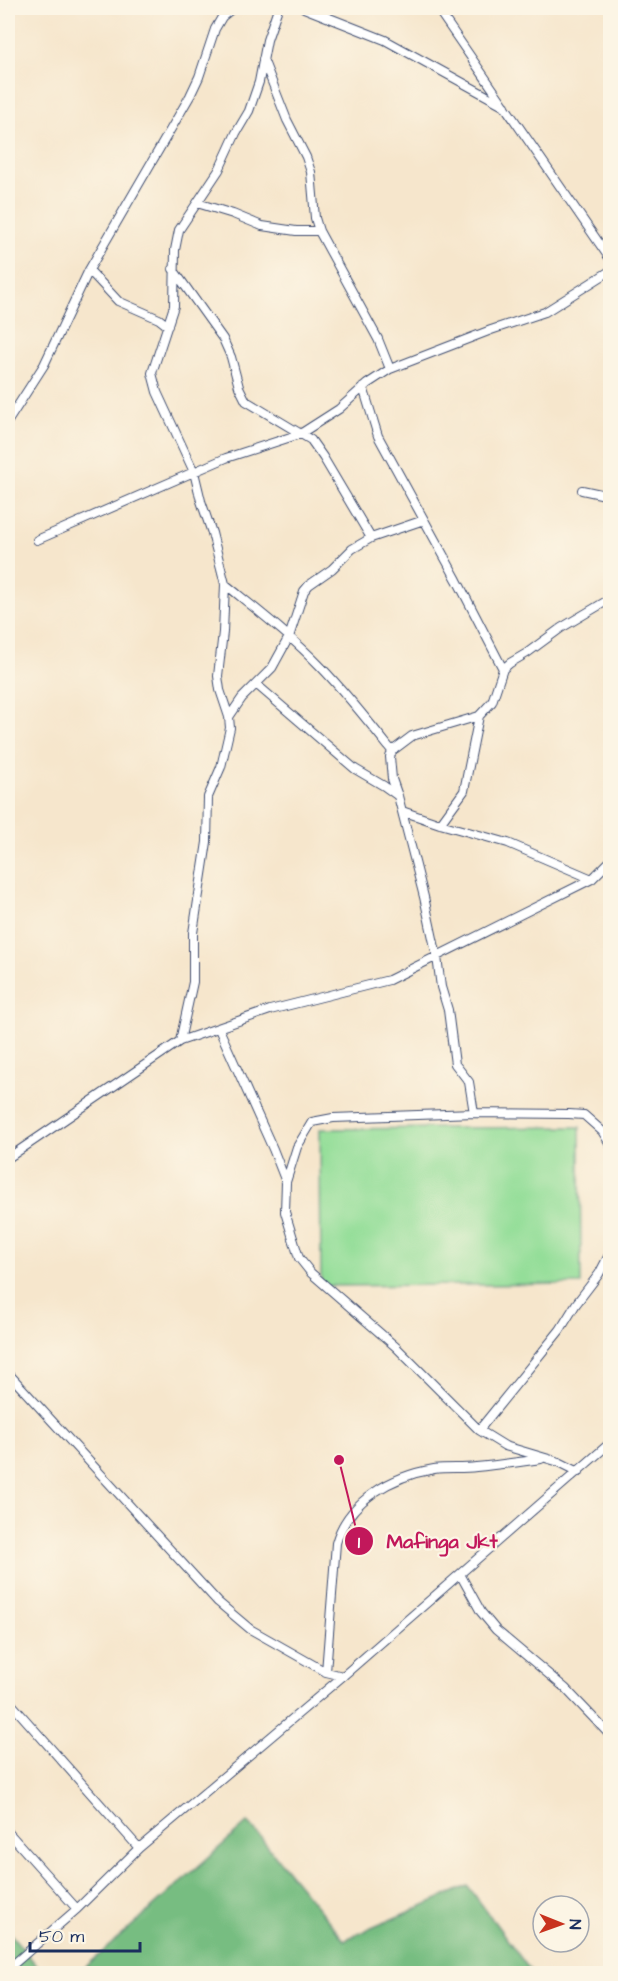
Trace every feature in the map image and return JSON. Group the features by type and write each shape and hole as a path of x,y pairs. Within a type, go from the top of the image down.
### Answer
{"lane":[{"path":"8,421 44,365 89,270 190,96 215,29 222,17 233,8"},
{"path":"180,1041 193,982 193,933 207,842 208,796 221,767 228,741 229,717 222,699 218,676 225,584 194,472 152,373 174,306 173,269 179,230 219,171 249,111 278,8"},
{"path":"304,8 385,40 508,108"},
{"path":"437,8 610,259"},
{"path":"263,57 287,120 311,172 315,218 319,231 378,339 390,369"},
{"path":"197,203 262,226 296,231 319,231"},
{"path":"173,269 223,339 246,401 307,437 323,457 370,538"},
{"path":"89,270 118,301 159,319 168,326"},
{"path":"37,540 226,458 300,434 339,409 363,387 390,369 545,312 610,271"},
{"path":"363,387 378,436 503,669"},
{"path":"582,490 610,496"},
{"path":"229,717 242,698 272,668 289,637 304,591 309,585 332,569 352,549 370,538 424,520"},
{"path":"225,584 289,637 327,673 392,751"},
{"path":"474,1113 469,1082 455,1064 448,1010 441,987 437,957 392,778 390,757 392,751 412,736 478,716 492,702 503,669 561,628 610,599"},
{"path":"256,684 355,769 398,796"},
{"path":"440,824 464,791 478,716"},
{"path":"402,811 508,843 592,879"},
{"path":"8,1158 180,1041 270,1010 389,980 592,879 610,861"},
{"path":"219,1029 286,1182"},
{"path":"579,1472 559,1462 504,1446 479,1430 396,1347 311,1274 299,1258 285,1212 286,1182 297,1147 312,1122 333,1118 474,1113 584,1115 602,1131 610,1144"},
{"path":"479,1430 560,1330 610,1253"},
{"path":"8,1373 218,1602 250,1629 326,1672 344,1676"},
{"path":"8,1969 78,1909 139,1848 344,1676 610,1443"},
{"path":"326,1672 333,1564 340,1528 349,1516 377,1489 404,1477 435,1469 544,1459"},
{"path":"460,1574 481,1612 495,1630 565,1688 610,1734"},
{"path":"8,1700 139,1848"},
{"path":"8,1832 78,1909"}],"green space":[{"path":"580,1127 581,1284 321,1286 320,1129"},
{"path":"248,1822 344,1940 468,1886 532,1973 79,1973"},
{"path":"8,1931 43,1973 8,1973"}],"place":[{"name":"Mafinga Jkt","path":"339,1460"}]}
